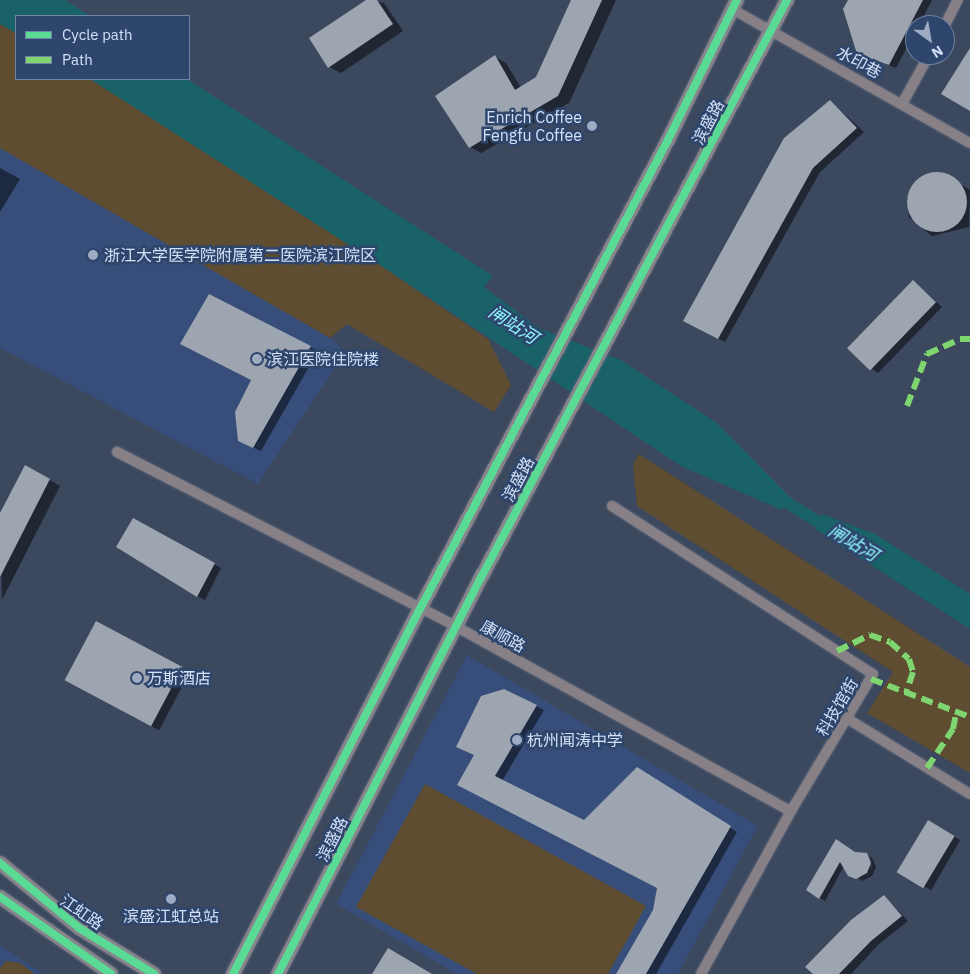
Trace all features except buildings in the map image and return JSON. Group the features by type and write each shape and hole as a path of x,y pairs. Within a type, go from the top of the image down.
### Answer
{"main road":[{"name":"滨盛路","path":"278,974 483,574 702,164 787,0"},
{"name":"滨盛路","path":"233,974 420,608 668,140 735,4"},
{"name":"江虹路","path":"0,862 79,928 154,974"},
{"path":"0,897 111,974"}],"street":[{"path":"950,15 958,0"},
{"name":"水印巷","path":"735,4 771,31 970,143"},
{"path":"902,104 923,65"},
{"name":"康顺路","path":"117,452 457,627 791,812"},
{"name":"科技馆街","path":"612,506 873,674 791,812 701,974"},
{"path":"848,719 970,794"}],"shaded area":[{"path":"0,24 15,32 15,80 92,80 371,259 488,339 511,385 494,412 347,324 330,338 0,148"},
{"name":"浙江大学医学院附属第二医院滨江院区","path":"0,148 330,338 346,352 258,484 0,348"},
{"path":"639,454 970,667 970,773 867,713 893,672 637,506 633,464"},
{"name":"杭州闻涛中学","path":"467,655 758,826 678,974 457,974 336,904"},
{"path":"425,784 646,906 608,974 477,974 356,907"},
{"path":"0,945 43,974 0,974"},
{"path":"6,961 20,963 35,974 0,974 0,968"}],"water":[{"path":"0,0 65,0 88,15 15,15 15,32 0,24"},
{"path":"92,80 189,80 493,276 484,287 539,328 621,360 717,423 789,496 782,510 681,466 371,259"},
{"path":"822,514 875,534 970,594 970,629 815,529"}],"waterway":[{"name":"闸站河","path":"772,493 831,530"}],"marked path":[{"path":"907,406 927,354 960,339 970,339"},
{"path":"837,651 870,635 890,642 909,659 913,672 906,693"},
{"path":"871,679 970,717"},
{"path":"927,768 953,729 956,714"}],"cycle path":[{"path":"233,974 420,609 668,140 737,0"},
{"path":"278,974 483,574 787,0"},
{"path":"0,863 79,928 154,974"},
{"path":"0,897 111,974"}],"place":[{"name":"Enrich Coffee Fengfu Coffee","path":"592,126"},
{"name":"浙江大学医学院附属第二医院滨江院区","path":"93,255"},
{"name":"滨江医院住院楼","path":"257,359"},
{"name":"万斯酒店","path":"137,678"},
{"name":"杭州闻涛中学","path":"517,740"},
{"name":"滨盛江虹总站","path":"171,899"}]}
